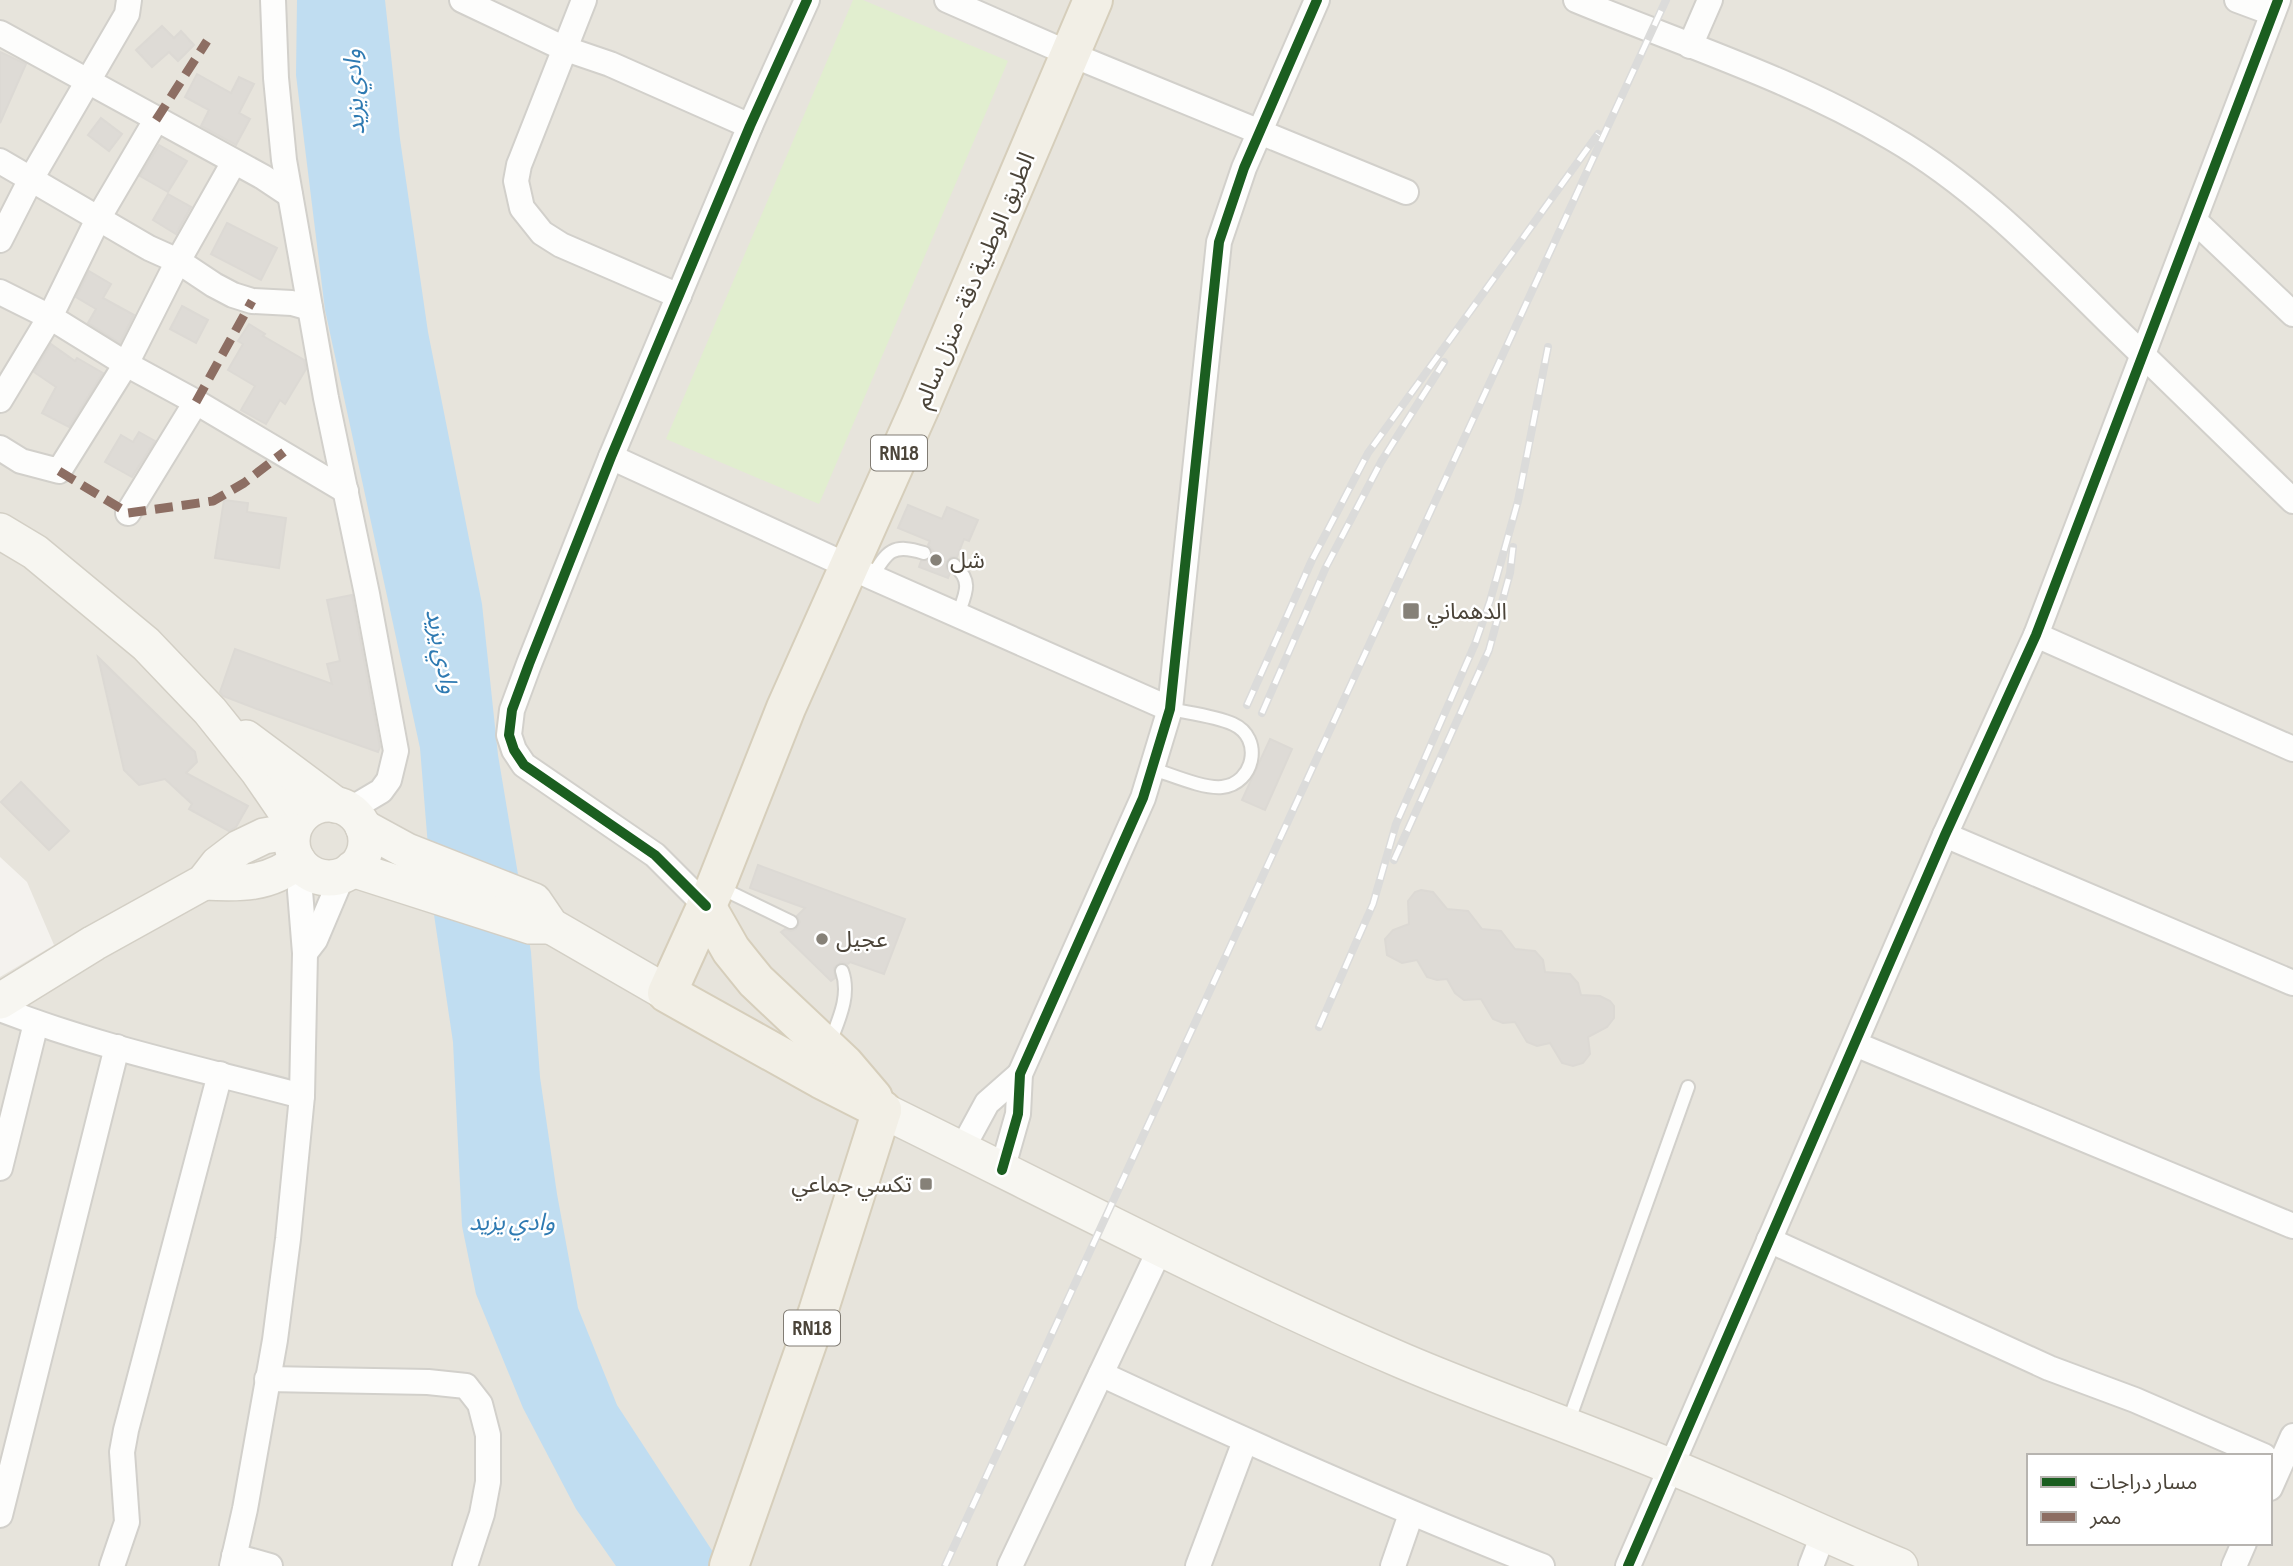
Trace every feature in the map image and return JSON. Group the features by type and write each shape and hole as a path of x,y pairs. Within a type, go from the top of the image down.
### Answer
{"main road":[{"name":"الطريق الوطنية دقة - منزل سالم","path":"667,993 711,896 786,708 861,571 920,407 1093,0"},
{"path":"0,531 35,552 137,636 210,711 258,771 308,871 325,877 348,872 428,876"},
{"path":"210,711 428,876 538,918 667,993 825,1064"},
{"path":"297,846 302,815 312,808 324,804 349,814 365,849 360,860 348,872"},
{"path":"0,1001 94,943 204,882 218,863 239,848 264,836 297,846"},
{"path":"711,896 717,928 738,960 776,1001 825,1064 883,1110 1161,1247 1392,1356 1672,1466 1817,1550 1900,1566"},
{"name":"RN18","path":"733,1555 822,1299 883,1110"}],"street":[{"path":"0,240 31,179 127,14 130,0"},
{"path":"273,0 279,116 290,195 326,398 396,751 389,780 381,791 349,814"},
{"path":"463,0 563,47 610,64 750,126"},
{"path":"584,0 563,47 519,165 516,181 522,208 542,233 561,244 679,296"},
{"path":"711,896 524,765 514,750 509,735 512,710 611,457 750,126 807,0"},
{"path":"947,0 1070,54 1406,192"},
{"path":"1002,1170 1018,1114 1020,1074 1138,810 1170,709 1219,242 1244,168 1317,0"},
{"path":"1576,0 1604,5 1690,46 1773,77 1851,115 1904,145 1984,202 2041,254 2293,500"},
{"path":"1690,46 1710,0"},
{"path":"1628,1566 1945,835 2036,635 2275,6 2238,0"},
{"path":"0,33 290,195"},
{"path":"0,400 50,317 99,217 156,120"},
{"path":"0,162 178,261 233,295 252,301 292,303 310,308"},
{"path":"0,448 21,460 60,471 126,364 178,261 234,162"},
{"path":"2195,220 2293,314"},
{"path":"0,292 50,317 346,491"},
{"path":"128,513 195,402"},
{"path":"611,457 1170,709"},
{"path":"2036,635 2293,749"},
{"path":"1945,835 2293,983"},
{"path":"270,1566 233,1561 275,1340 302,1096 306,953 297,846"},
{"path":"306,953 348,872"},
{"path":"0,1009 36,1023 117,1047 302,1096"},
{"path":"0,1168 36,1023"},
{"path":"1854,1044 2293,1226"},
{"path":"0,1515 117,1047"},
{"path":"112,1566 127,1522 122,1452 126,1430 220,1074"},
{"path":"962,1149 987,1103 1020,1074"},
{"path":"1769,1240 2049,1368 2135,1400 2259,1454"},
{"path":"1010,1566 1161,1247"},
{"path":"1101,1374 1244,1441 1411,1514 1542,1566"},
{"path":"267,1378 428,1382 466,1386 480,1404 488,1435 488,1482 482,1514 465,1566"},
{"path":"2272,1481 2277,1462 2293,1436"},
{"path":"1198,1566 1244,1441"},
{"path":"1393,1566 1411,1514"},
{"path":"2234,1566 2243,1545"}],"lane":[{"path":"861,571 894,551 910,549 924,553"},
{"path":"954,565 964,574 967,585 958,614"},
{"path":"1153,769 1218,788 1231,786 1242,779 1253,756 1251,743 1244,732 1234,724 1170,709"},
{"path":"711,896 792,922"},
{"path":"825,1064 845,1001 842,971"},
{"path":"1567,1427 1688,1087"}],"shaded area":[{"name":"الدهماني","path":"0,0 2293,0 2293,1566 0,1566 0,977 54,945 27,882 0,857"}],"green space":[{"path":"853,0 863,0 1008,61 819,504 666,439"}],"water":[{"name":"وادي يزيد","path":"297,0 385,0 400,139 428,332 482,604 498,755 531,952 540,1077 557,1194 578,1308 617,1405 713,1552 725,1566 616,1566 576,1509 523,1408 476,1294 462,1226 453,1042 433,908 420,748 325,310 296,75"}],"building":[{"path":"162,26 174,38 181,31 194,45 178,61 169,52 152,67 136,50"},
{"path":"0,52 26,64 0,123"},
{"path":"197,74 231,93 239,77 254,84 239,113 250,119 236,145 201,126 209,110 185,97"},
{"path":"101,118 122,134 109,151 88,135"},
{"path":"159,145 187,161 168,192 140,176"},
{"path":"168,194 191,207 176,234 153,220"},
{"path":"227,223 277,248 261,280 211,254"},
{"path":"89,271 111,284 103,298 134,315 120,343 88,323 96,309 76,297"},
{"path":"182,306 208,320 196,343 170,329"},
{"path":"249,324 265,334 263,336 304,360 306,369 285,404 280,400 266,424 241,410 255,386 228,370 243,344 238,341"},
{"path":"51,344 75,361 77,358 103,373 69,427 42,413 56,387 34,372"},
{"path":"139,432 155,441 132,477 105,462 121,435 133,442"},
{"path":"224,500 248,503 247,512 286,518 279,568 215,558"},
{"path":"908,505 942,519 947,507 978,520 969,541 964,539 957,557 951,557 946,562 950,573 948,578 919,567 921,561 931,559 933,551 928,545 930,541 898,528"},
{"path":"352,595 380,747 378,752 223,696 220,692 235,649 332,684 327,664 340,661 327,600"},
{"path":"98,657 195,752 197,762 186,773 248,806 236,827 229,831 189,809 192,804 165,779 139,785 124,770"},
{"path":"1270,739 1292,749 1265,810 1242,800"},
{"path":"21,782 69,831 49,850 1,802"},
{"path":"758,865 905,919 884,974 850,962 841,962 834,968 835,978 831,981 781,932 785,929 796,929 800,922 797,916 805,908 750,888"},
{"path":"1415,892 1433,892 1447,909 1468,911 1482,929 1501,931 1515,949 1535,951 1543,960 1545,972 1570,974 1578,983 1581,995 1600,996 1610,1001 1614,1006 1614,1018 1607,1027 1588,1037 1590,1054 1583,1063 1573,1066 1562,1063 1550,1043 1537,1046 1527,1042 1515,1022 1503,1023 1493,1019 1481,999 1464,1000 1455,993 1447,979 1427,977 1417,960 1402,963 1387,955 1385,939 1393,930 1409,924 1408,901"}],"railway":[{"path":"945,1566 1666,0"},
{"path":"1247,705 1312,560 1368,453 1598,134"},
{"path":"1319,1027 1373,904 1396,824 1475,644 1490,601 1518,501 1548,347"},
{"path":"1262,713 1326,567 1381,462 1444,362"},
{"path":"1394,860 1489,650 1510,573 1513,547"}],"marked path":[{"path":"156,120 207,41"},
{"path":"196,402 252,301"},
{"path":"59,471 128,513 213,501 244,483 284,452"}],"cycle path":[{"path":"706,906 655,855 524,765 514,750 509,735 512,710 611,457 750,126 807,0"},
{"path":"1002,1170 1018,1114 1020,1074 1143,798 1170,709 1219,242 1244,168 1317,0"},
{"path":"1628,1566 1945,835 2036,635 2278,0"}],"place":[{"name":"شل","path":"936,560"},
{"name":"الدهماني","path":"1411,611"},
{"name":"عجيل","path":"822,939"},
{"name":"تكسي جماعي","path":"926,1184"}]}
